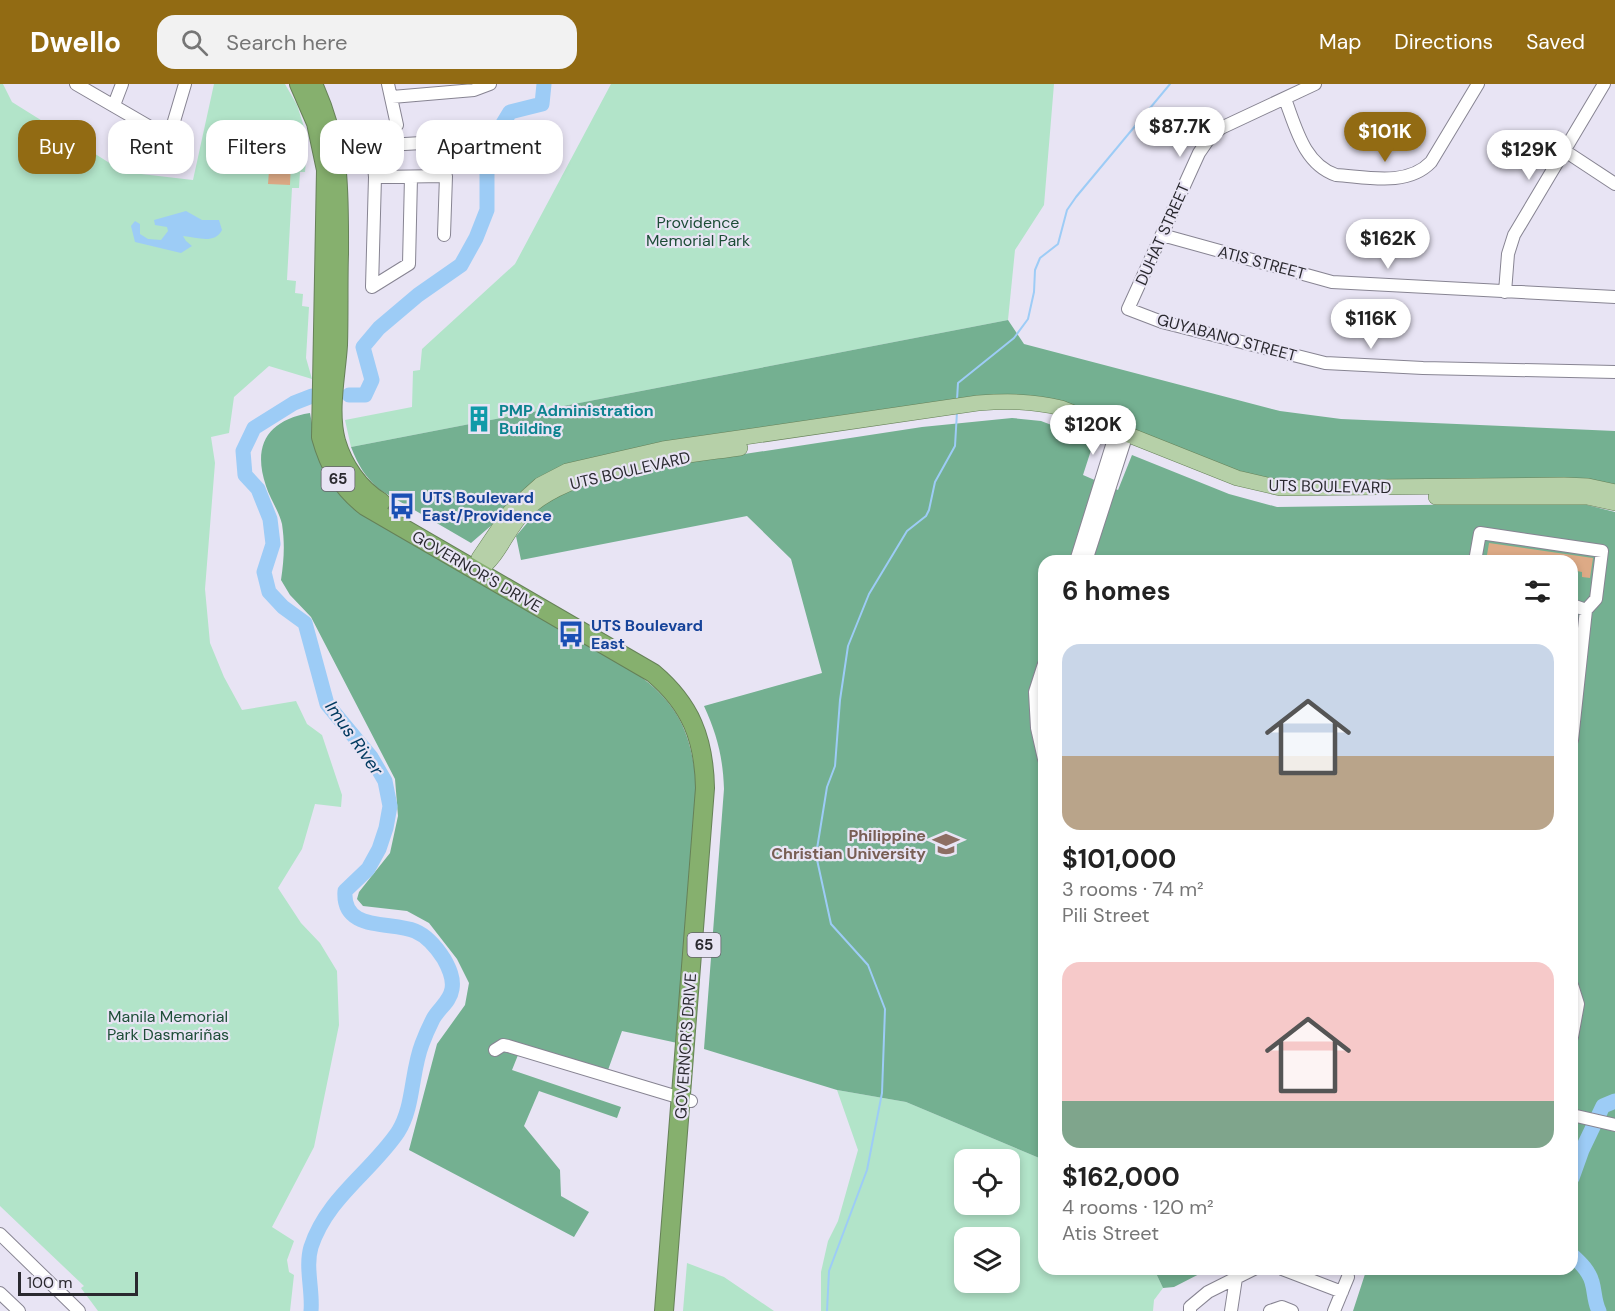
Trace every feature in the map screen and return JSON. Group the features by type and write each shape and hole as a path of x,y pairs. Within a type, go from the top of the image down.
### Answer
{"highway":[{"name":"GOVERNOR'S DRIVE","path":"299,84 316,123 326,170 329,381"},
{"name":"GOVERNOR'S DRIVE","path":"313,84 327,120"},
{"name":"GOVERNOR'S DRIVE","path":"339,174 327,414 344,460 372,497 653,673 677,695 696,729 703,756 705,788 675,1311"},
{"name":"GOVERNOR'S DRIVE","path":"664,1311 686,1100"}],"main road":[{"name":"UTS BOULEVARD","path":"482,564 502,522 519,502 540,485 567,471 663,448 942,414 1012,400 1036,402 1061,408 1120,438 1233,486 1278,497 1563,496 1587,497 1615,503"},
{"name":"UTS BOULEVARD","path":"1120,438 1237,478 1280,488 1564,485 1588,486 1615,492"}],"street":[{"path":"76,84 169,138 185,84"},
{"path":"114,105 122,84"},
{"path":"388,84 396,120"},
{"path":"392,97 443,89 474,90 490,84"},
{"name":"DUHAT STREET","path":"1128,309 1199,153 1210,137 1221,128 1315,84"},
{"path":"1285,99 1306,153 1327,172 1336,176 1395,178 1411,176 1423,170 1431,162 1478,84"},
{"path":"1505,292 1508,254 1514,235 1604,84"},
{"path":"1565,151 1615,184"},
{"path":"375,174 372,287 409,264 411,177"},
{"path":"375,177 446,176 444,236"},
{"name":"ATIS STREET","path":"1162,235 1332,282 1615,297"},
{"name":"GUYABANO STREET","path":"1128,309 1162,322 1325,363 1423,368 1615,372"},
{"path":"1078,555 1120,438"},
{"path":"1088,555 1120,438"},
{"path":"1476,555 1480,533 1602,551 1596,599 1586,610 1578,684"},
{"path":"1578,607 1586,610"},
{"path":"1038,683 1035,692 1038,697"},
{"path":"495,1050 503,1045 508,1046 686,1100"},
{"path":"1578,1110 1592,1118"},
{"path":"1578,1115 1615,1125"},
{"path":"0,1234 79,1311"},
{"path":"1190,1311 1190,1307 1208,1292 1242,1275"},
{"path":"1298,1275 1342,1292"},
{"path":"1334,1311 1348,1277"},
{"path":"1231,1311 1236,1278"},
{"path":"0,1293 18,1311"},
{"path":"1270,1311 1282,1307 1292,1311"}],"green space":[{"name":"Manila Memorial Park Dasmariñas","path":"0,84 3,84 12,102 41,120 18,120 18,174 96,174 96,154 108,162 108,174 141,174 193,180 206,121 206,174 300,174 299,188 292,188 287,280 296,281 295,293 303,294 302,306 309,307 306,358 312,379 269,366 234,397 229,433 211,437 215,463 205,589 210,643 224,677 242,710 296,701 307,724 322,735 342,795 341,807 315,804 302,849 278,888 301,923 320,943 337,971 339,1025 314,1147 272,1227 294,1241 287,1260 289,1272 294,1275 290,1311 98,1311 81,1288 84,1286 0,1206"},
{"name":"Manila Memorial Park Dasmariñas","path":"214,84 285,84 297,105 302,120 206,120"},
{"name":"Providence Memorial Park","path":"611,84 1054,84 1044,205 1015,250 1008,320 351,447 345,420 412,407 413,371 420,370 422,349 515,264"},
{"path":"1008,320 1024,344 1280,411 1341,419 1615,431 1615,487 1291,483 1237,472 1062,401 1020,395 999,395 548,473 524,489 508,504 493,524 471,543 380,490 362,470 351,447"},
{"path":"310,413 325,468 339,491 360,512 636,673 664,697 687,737 697,788 682,1044 622,1031 608,1070 522,1045 512,1070 621,1107 617,1118 539,1091 524,1126 560,1170 561,1196 589,1212 574,1237 409,1150 437,1044 465,1005 469,983 457,959 429,923 407,911 363,906 357,899 359,892 390,853 398,816 395,779 311,617 290,595 281,580 284,552 282,524 262,471 263,447 274,428 295,416"},
{"name":"Philippine Christian University","path":"1012,418 1041,421 1094,441 1083,475 1118,490 1132,455 1229,494 1277,507 1563,503 1587,505 1615,512 1615,1311 1353,1311 1365,1275 1578,1275 1578,555 1038,555 1038,1157 906,1102 837,1090 704,1049 724,789 719,746 704,706 822,673 791,559 747,516 521,560 516,536 541,507 560,494 593,482 666,466 922,427"},
{"path":"837,1090 906,1102 1018,1149 954,1149 954,1215 1020,1215 1020,1150 1038,1157 1038,1275 1157,1275 1163,1288 1154,1300 1153,1311 821,1311 821,1272 828,1241 838,1221 858,1150"},
{"path":"687,1263 724,1277 774,1311 683,1311"},
{"path":"1157,1275 1197,1275 1174,1287 1163,1288"}],"water":[{"path":"186,211 202,220 219,220 222,230 219,235 210,239 183,236 192,246 181,253 135,242 131,226 135,221 140,224 140,234 148,239 161,240 168,231 167,227 155,225 154,220"}],"building":[{"path":"269,174 290,174 290,185 268,184"},
{"path":"1489,543 1572,555 1487,555"},
{"path":"1578,556 1593,558 1590,578 1582,577 1582,572 1578,571"}],"waterway":[{"name":"Imus River","path":"349,395 365,395 372,380 363,347 379,328 418,295 461,265 476,238 487,210 487,150 510,112 542,104 544,84"},
{"path":"957,400 958,383 1014,338 1028,319 1034,292 1035,270 1040,258 1058,244 1067,210 1170,84"},
{"name":"Imus River","path":"311,1311 309,1255 318,1230 338,1200 398,1132 407,1112 422,1044 433,1019 449,998 452,985 451,973 444,959 424,936 405,928 370,923 359,919 351,913 346,904 345,891 368,869 379,849 386,828 390,806 385,781 371,757 327,704 305,623 283,607 269,592 264,572 273,544 270,519 258,489 245,475 243,451 254,428 294,403 312,396"},
{"path":"827,1311 829,1271 867,1170 882,1093 885,1009 868,965 831,924 816,855 827,787 835,766 840,700 848,646 869,594 907,531 926,516 929,510 935,482 955,446 957,412"},
{"path":"1578,1161 1603,1106 1615,1101"},
{"path":"1578,1261 1589,1274 1599,1311"}],"place":[{"name":"PMP Administration Building","path":"479,419"},
{"name":"UTS Boulevard East/Providence","path":"402,506"},
{"name":"UTS Boulevard East","path":"571,634"},
{"name":"Philippine Christian University","path":"946,844"}]}
